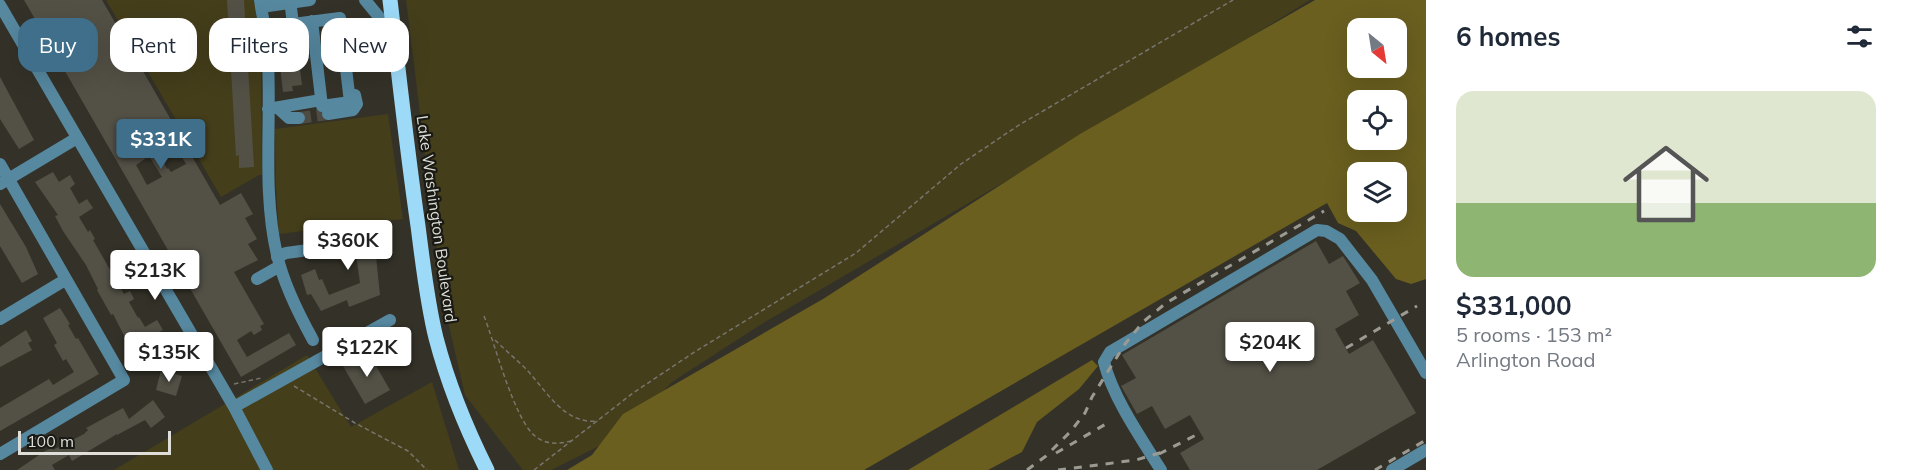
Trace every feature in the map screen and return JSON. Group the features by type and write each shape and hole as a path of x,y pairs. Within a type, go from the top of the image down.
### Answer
{"main road":[{"name":"Lake Washington Boulevard","path":"390,0 392,18"},
{"name":"Lake Washington Boulevard","path":"399,72 426,290 436,337 454,396 470,437 487,470"}],"street":[{"path":"310,0 261,4 273,109 269,210 278,262 292,302 313,340"},
{"path":"366,0 380,18"},
{"path":"290,1 293,24 312,21 340,18 350,102 322,106 312,21"},
{"path":"0,5 234,407 267,470"},
{"path":"328,114 356,108 356,96 348,88"},
{"path":"273,109 321,100"},
{"path":"273,109 289,118 299,118"},
{"path":"4,182 77,138"},
{"path":"0,164 4,182 124,380 0,454"},
{"path":"1161,470 1120,401 1107,373 1104,362 1110,352 1317,230 1326,231 1340,239 1372,280 1426,373"},
{"path":"257,279 286,253 316,249"},
{"path":"0,319 65,280"},
{"path":"234,407 390,320"},
{"path":"1392,470 1426,450"}],"path":[{"path":"534,470 633,393 696,351 856,253 961,164 1019,125 1233,0"},
{"path":"484,316 518,412 529,429 535,436 550,443 559,444 572,441"},
{"path":"493,338 564,410 581,421 599,421"},
{"path":"221,385 262,378"},
{"path":"283,380 355,423 408,451 427,470"}],"shaded area":[{"path":"106,0 255,0 257,18 209,18 209,72 261,72 262,175 221,197 148,72 197,72 197,18 117,18"},
{"path":"406,0 1310,0 1208,63 760,325 672,382 621,435 551,470 523,470 465,395 434,261 438,258"},
{"path":"1315,0 1426,0 1426,279 1411,284 1396,279 1356,231 1338,223 1327,203 864,470 567,470 592,455 623,414 823,299 1080,134"},
{"path":"388,114 403,219 279,234 275,129"},
{"path":"307,355 351,427 432,382 459,470 114,470"},
{"path":"1092,360 1098,366 1079,389 1037,422 1022,452 988,470 908,470"}],"building":[{"path":"24,0 102,0 112,18 110,18 110,72 143,72 220,205 241,193 253,214 245,218 257,239 248,244 258,260 234,272 264,324 260,326 262,330 254,335 251,331 237,340 247,357 289,333 296,345 241,377 65,72 98,72 98,18 34,18","holes":["173,142 186,164 171,172 167,169 158,151","149,156 162,177 147,185 136,165"]},
{"path":"227,0 244,0 245,18 228,18"},
{"path":"231,72 248,72 254,167 239,168 239,155 236,156"},
{"path":"281,72 300,72 302,85 292,86 293,91 283,92"},
{"path":"0,77 34,140 19,149 0,119"},
{"path":"53,172 59,182 70,175 75,184 70,188 79,204 87,199 93,208 79,217 88,232 90,230 95,239 93,240 124,294 130,291 134,299 129,302 138,318 145,327 157,320 163,330 155,334 167,355 150,365 137,342 130,347 113,314 111,315 97,290 86,265 63,231 55,216 58,215 35,182"},
{"path":"0,204 26,247 38,274 22,283 0,246"},
{"path":"373,227 380,295 349,307 347,300 321,311 311,294 307,295 301,275 315,269 329,295 360,283 354,240 322,244 316,241 316,235"},
{"path":"1316,241 1329,264 1343,256 1360,283 1346,291 1359,315 1335,329 1349,354 1373,340 1416,413 1317,470 1190,470 1180,453 1204,439 1190,415 1165,429 1152,406 1137,414 1121,386 1136,378 1122,355"},
{"path":"60,308 76,339 78,338 99,374 0,431 0,408 49,379 53,385 74,372 66,359 63,361 54,345 57,343 43,318"},
{"path":"26,330 32,341 28,343 32,350 0,367 0,347"},
{"path":"368,352 390,390 365,404 343,366"},
{"path":"161,370 182,376 176,396 156,390"},
{"path":"153,400 165,417 151,428 145,420 72,461 69,455 52,465 55,470 17,470 45,451 52,448 53,450 84,434 88,430 86,428 123,408 129,419"}],"tunnel":[{"path":"299,118 328,114"}],"railway":[{"path":"1027,470 1046,456 1071,431 1085,413 1092,397 1125,344 1143,322 1166,303 1324,211"},
{"path":"1346,348 1417,306"},
{"path":"1056,453 1111,421"},
{"path":"1159,454 1200,433"},
{"path":"1375,470 1426,440"},
{"path":"1058,470 1136,460 1166,451"}]}
